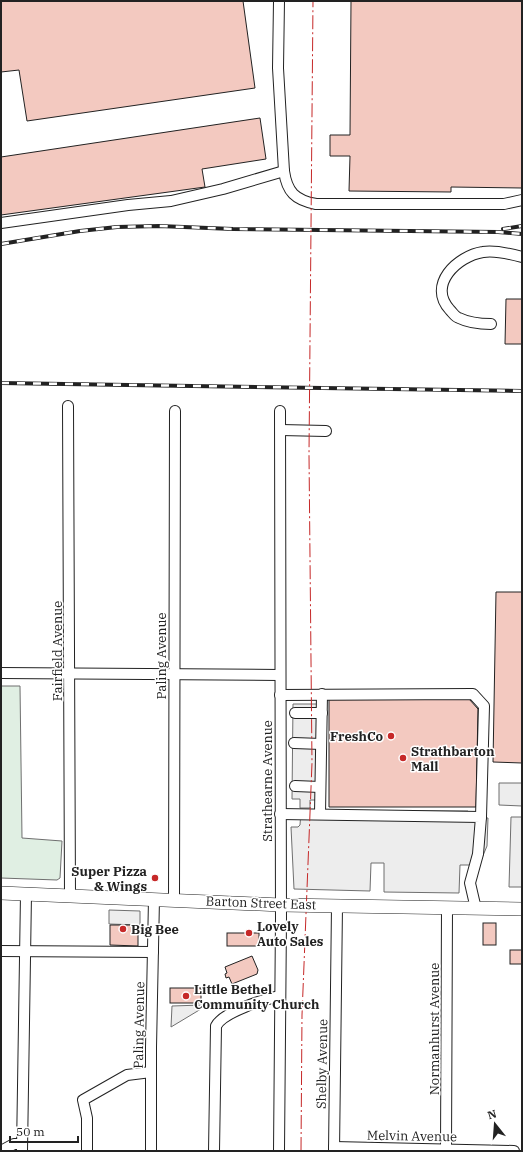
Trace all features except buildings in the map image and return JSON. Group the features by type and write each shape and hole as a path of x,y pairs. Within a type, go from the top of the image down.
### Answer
{"main road":[{"name":"Barton Street East","path":"1,893 281,905 522,909"}],"street":[{"path":"279,1 278,68 284,171 286,186 292,193 306,202 316,204 504,204 522,200"},
{"path":"1,223 128,205 171,201 223,190 284,171"},
{"path":"491,324 475,324 457,318 445,305 442,292 446,277 453,265 466,256 484,251 522,257"},
{"name":"Fairfield Avenue","path":"68,406 70,896"},
{"name":"Paling Avenue","path":"174,900 175,411"},
{"name":"Strathearne Avenue","path":"279,1151 282,430 280,412"},
{"path":"282,430 326,431"},
{"path":"1,673 70,675 174,673 280,675"},
{"path":"320,814 322,694"},
{"path":"280,695 473,694 484,706 481,817 478,854 470,883 476,908"},
{"path":"296,713 322,713"},
{"path":"294,743 321,744"},
{"path":"295,786 320,787"},
{"path":"280,814 481,817"},
{"path":"1,1151 14,1144 22,1148 26,894"},
{"name":"Paling Avenue","path":"151,1151 154,899"},
{"name":"Shelby Avenue","path":"334,1149 337,906"},
{"name":"Normanhurst Avenue","path":"446,1150 447,908"},
{"path":"1,951 153,952"},
{"path":"214,1151 216,1026 223,1017 271,998 280,996"},
{"path":"87,1151 87,1118 83,1100 127,1075 151,1072"},
{"name":"Melvin Avenue","path":"334,1149 514,1151"}],"green space":[{"path":"1,686 20,686 22,838 62,841 60,878 57,880 1,878"}],"shaded area":[{"path":"293,704 325,704 324,800 310,800 310,808 300,808 300,799 292,799"},
{"path":"499,783 522,783 522,806 499,805"},
{"path":"301,811 468,811 469,818 488,818 487,846 479,865 460,865 459,893 384,892 384,863 371,863 370,891 294,889 291,827 298,827 300,825"},
{"path":"511,817 522,817 522,887 509,887"},
{"path":"109,910 140,911 140,925 109,924"},
{"path":"202,1005 201,1009 171,1027 172,1006"}],"railway":[{"path":"1,244 80,231 117,227 159,226 233,229 498,232 522,234"},
{"path":"503,229 522,226"},
{"path":"1,383 522,391"}],"power":[{"path":"301,1151 302,1015 312,763 309,454 313,1"}],"place":[{"name":"FreshCo","path":"391,736"},
{"name":"Strathbarton Mall","path":"403,758"},
{"name":"Super Pizza & Wings","path":"155,878"},
{"name":"Big Bee","path":"123,929"},
{"name":"Lovely Auto Sales","path":"249,933"},
{"name":"Little Bethel Community Church","path":"186,996"}]}
